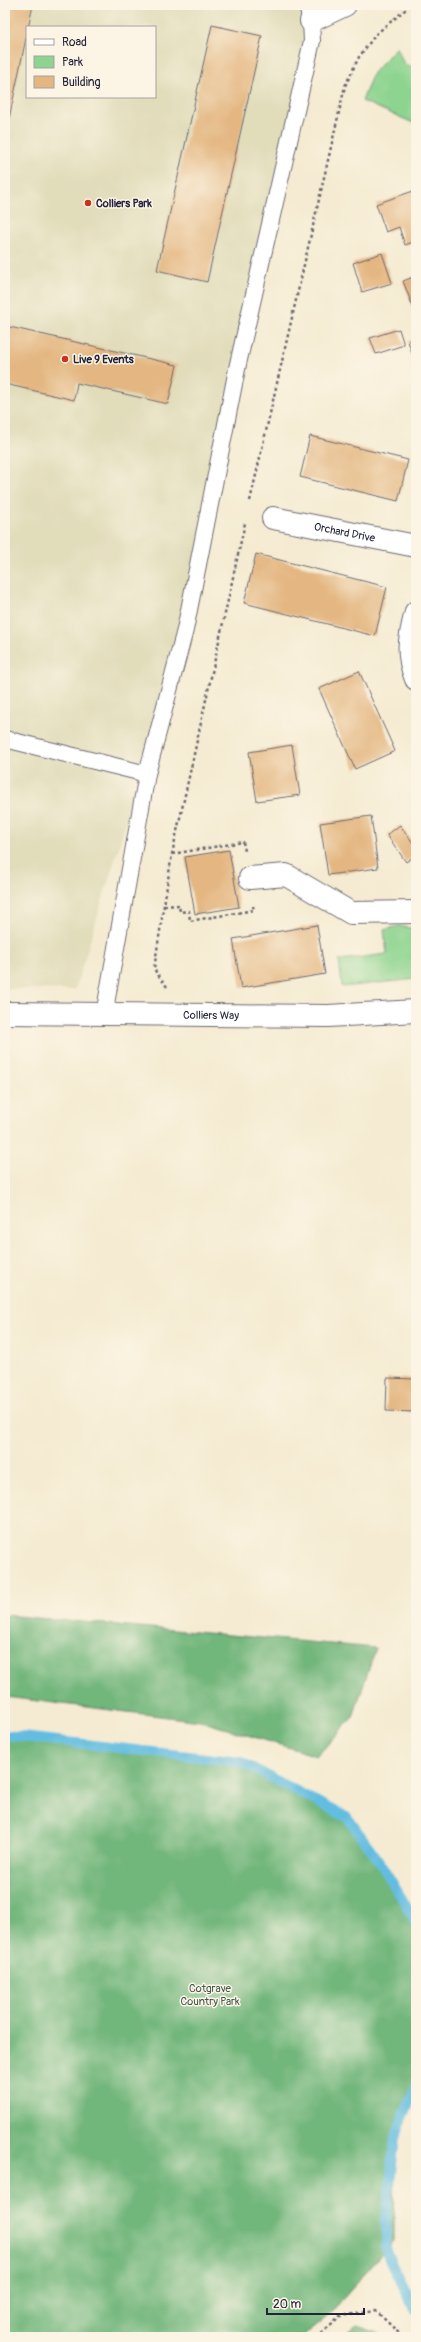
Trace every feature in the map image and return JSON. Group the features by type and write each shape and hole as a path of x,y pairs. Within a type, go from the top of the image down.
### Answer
{"street":[{"path":"309,13 345,5"},
{"name":"Orchard Drive","path":"273,518 416,546"},
{"path":"416,612 410,639 408,658 416,679"},
{"path":"250,878 286,875 351,913 416,912"},
{"name":"Colliers Way","path":"5,1013 328,1016 416,1011"}],"lane":[{"path":"104,1015 147,774 185,630 238,364 312,41 309,13"},
{"path":"5,739 147,774"}],"path":[{"path":"249,504 345,86 359,57 376,34 405,10 401,5"},
{"path":"174,990 167,987 154,968 172,854 246,519"},
{"path":"164,906 179,905 180,912 189,911 190,921 254,910 243,842 172,854"},
{"path":"317,2337 340,2316 376,2311 403,2337"}],"shaded area":[{"name":"Colliers Park","path":"5,5 321,5 185,630 75,990 5,989"}],"green space":[{"path":"397,47 404,64 416,68 416,124 362,101 373,73"},
{"path":"399,926 416,929 416,979 342,987 339,960 387,954 384,930"},
{"path":"5,1615 376,1648 353,1717 317,1756 200,1721 5,1697"},
{"name":"Cotgrave Country Park","path":"5,1735 241,1762 348,1818 399,1890 416,1919 416,2086 395,2137 394,2241 327,2317 302,2337 5,2337"},
{"path":"357,2325 376,2331 384,2337 341,2337"}],"building":[{"path":"5,5 33,5 29,26 26,26 26,38 5,133"},
{"path":"212,25 262,36 207,282 157,270"},
{"path":"416,190 416,241 405,245 399,227 386,232 376,204"},
{"path":"382,253 392,283 362,292 353,263"},
{"path":"416,276 416,315 403,281"},
{"path":"5,326 177,365 168,404 77,383 74,400 5,384"},
{"path":"399,329 404,345 376,354 370,338"},
{"path":"416,338 416,366 408,341"},
{"path":"310,436 408,460 398,501 300,477"},
{"path":"256,554 387,587 375,636 244,603"},
{"path":"359,671 395,751 355,769 319,689"},
{"path":"292,745 300,795 257,801 249,752"},
{"path":"371,816 378,868 328,875 320,823"},
{"path":"400,825 416,847 416,855 406,862 387,835"},
{"path":"229,850 239,907 195,914 185,857"},
{"path":"317,925 325,974 241,988 233,939"},
{"path":"387,1378 416,1379 416,1412 386,1411"}],"waterway":[{"path":"5,1735 241,1762 348,1818 380,1862 416,1922"},
{"path":"416,2086 395,2137 386,2218 386,2252 403,2288 416,2310"}],"place":[{"name":"Colliers Park","path":"88,203"},
{"name":"Live 9 Events","path":"65,359"}]}
